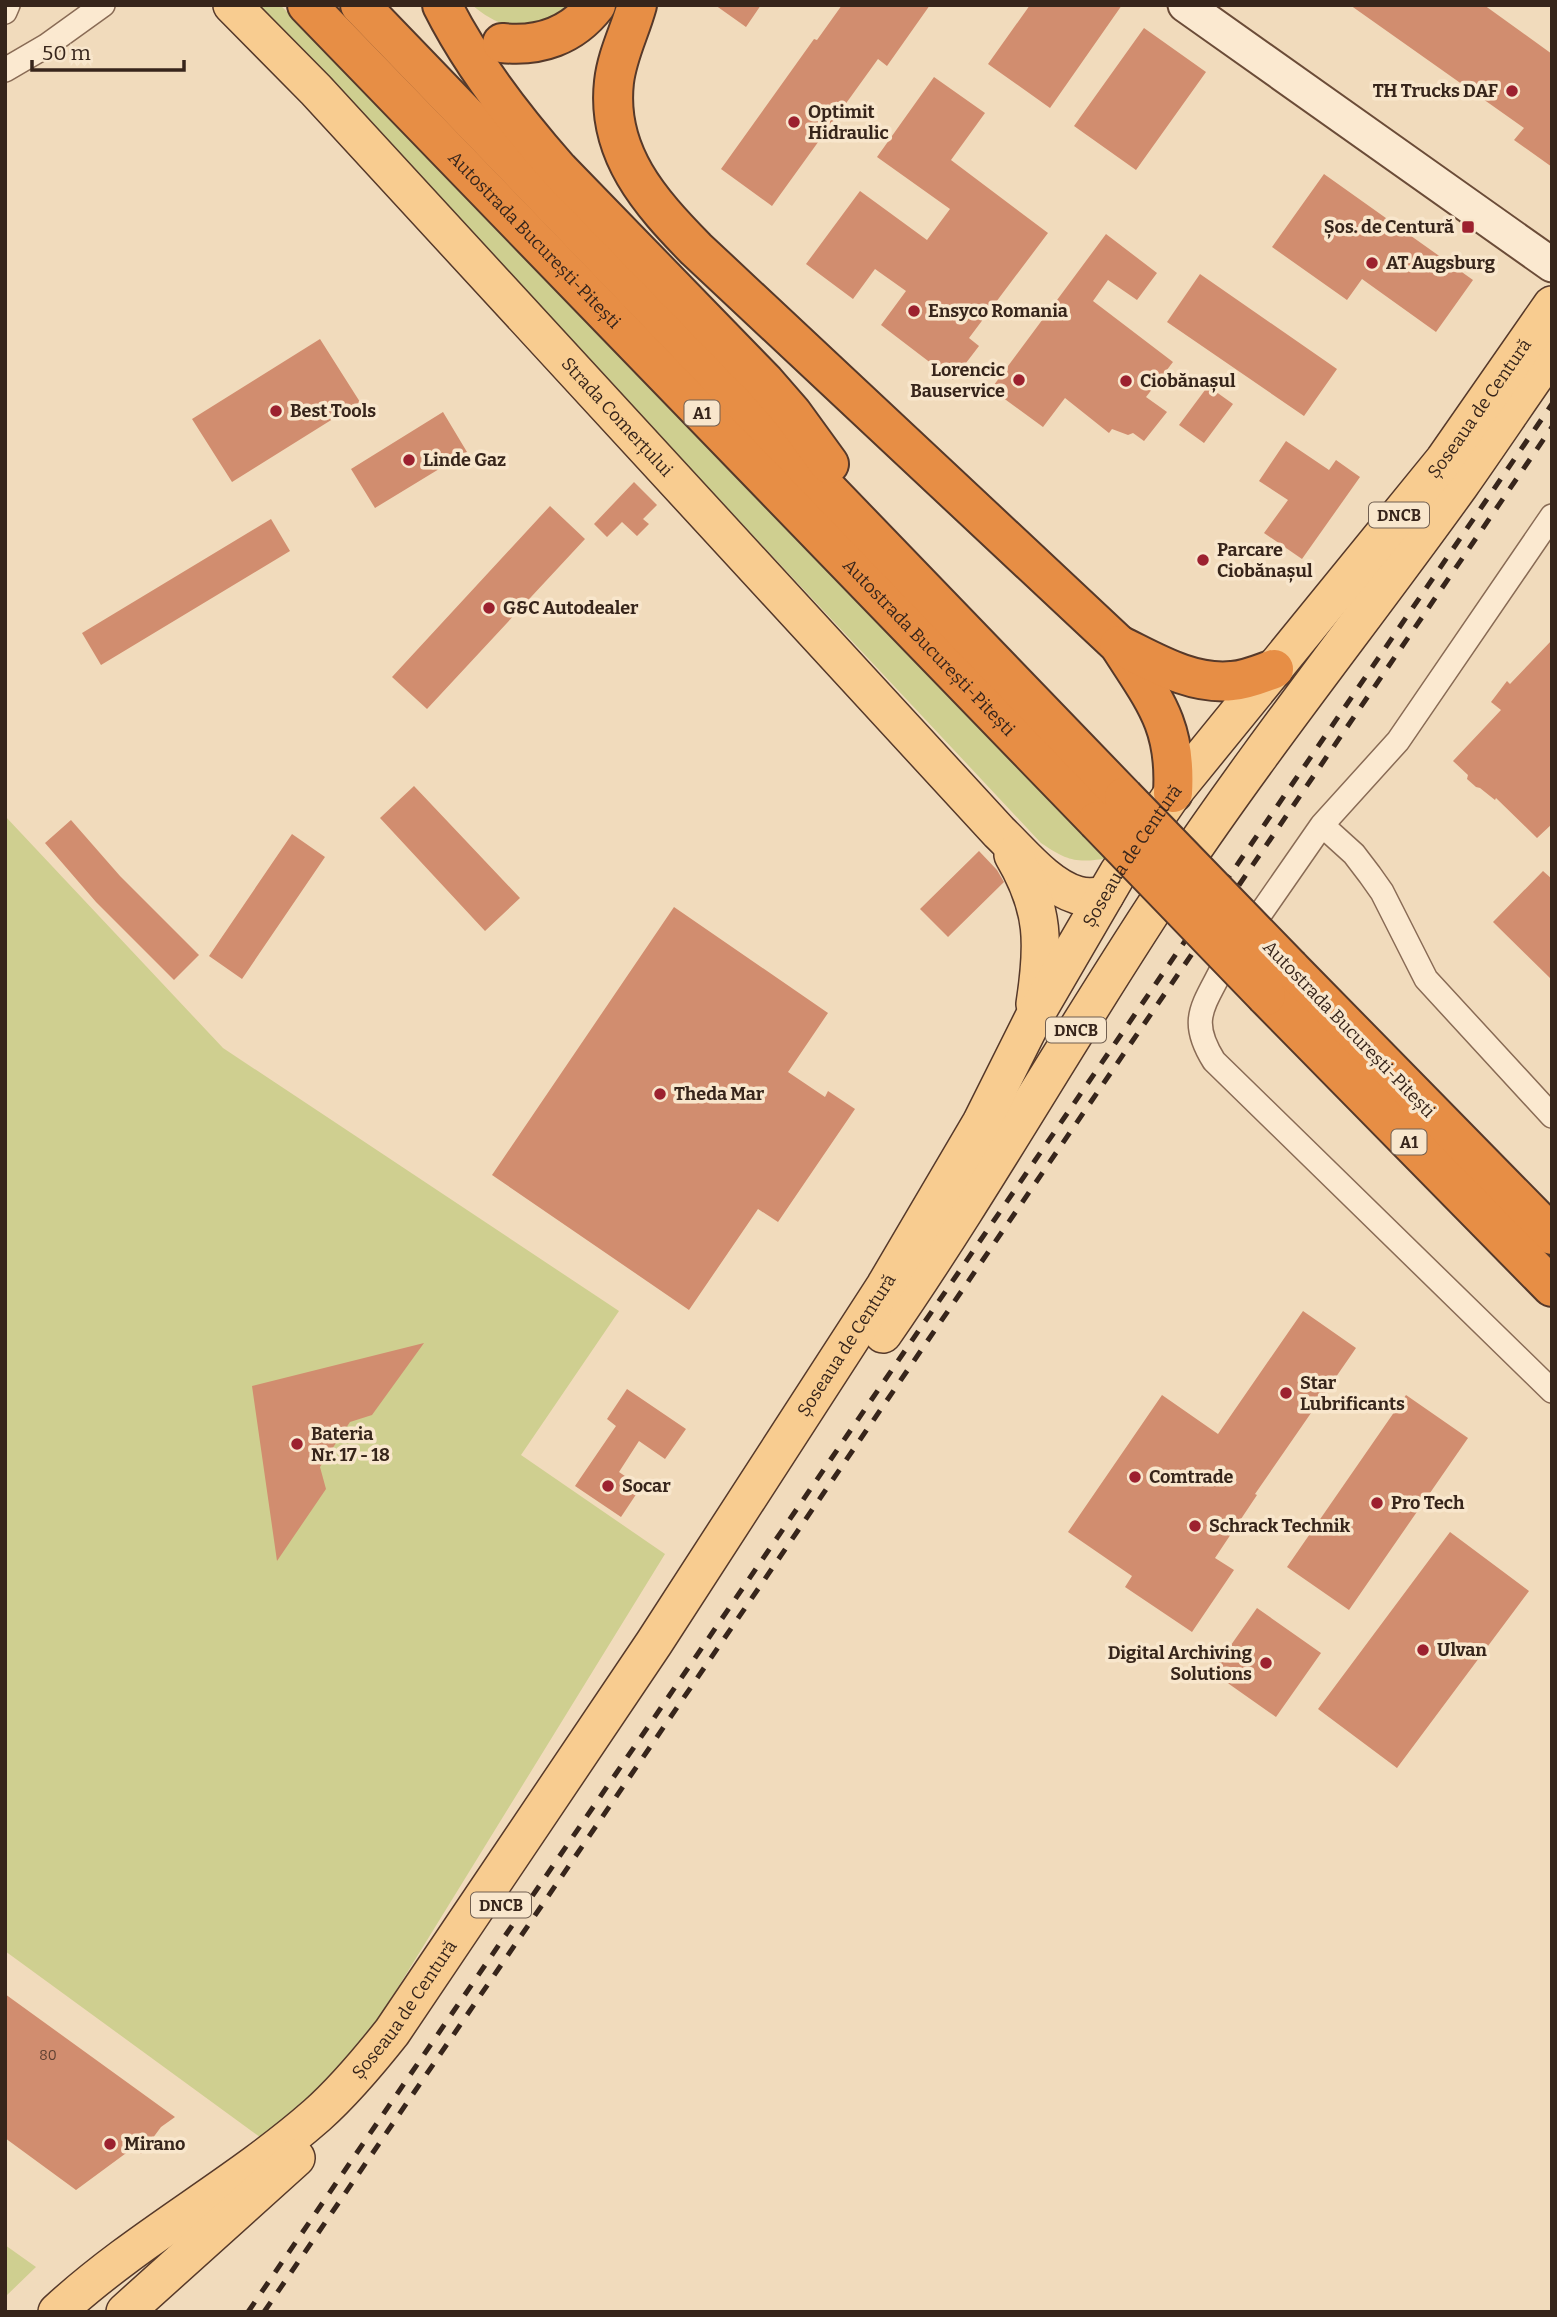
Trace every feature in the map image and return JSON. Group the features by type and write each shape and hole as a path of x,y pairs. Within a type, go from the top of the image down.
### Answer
{"highway":[{"name":"Autostrada București-Pitești","path":"307,5 1110,809 1278,982 1552,1287"},
{"name":"Autostrada București-Pitești","path":"360,5 889,553 1110,809"},
{"path":"416,5 440,47 489,115 725,365 781,443"},
{"path":"442,5 484,75 535,143 792,413 889,553"},
{"path":"502,43 531,44 548,41 573,27 596,5"},
{"path":"637,5 614,82 614,109 624,152 644,191 696,249 1118,645 1166,723 1172,745 1172,793"},
{"path":"1118,645 1190,677 1212,681 1247,679 1274,669"},
{"name":"Autostrada București-Pitești","path":"1278,982 1552,1236"}],"main road":[{"name":"Strada Comerțului","path":"232,5 316,90 999,832"},
{"name":"Șoseaua de Centură","path":"57,2312 140,2244 268,2154 317,2114 347,2086 392,2032 654,1643 885,1286 981,1123 1033,1019 1105,895 1172,793 1444,460 1552,305"},
{"name":"Șoseaua de Centură","path":"92,2312 300,2155 356,2104 386,2071 427,2017 823,1420 936,1256 1091,1005 1177,873 1459,486 1552,352"},
{"path":"999,832 1044,875 1062,888 1078,896 1105,895"},
{"path":"999,832 1023,871 1035,900 1042,936 1041,970 1033,1019"},
{"name":"DNCB","path":"125,2312 300,2155"}],"street":[{"path":"5,12 8,5"},
{"path":"5,70 46,46 103,5"},
{"path":"1185,5 1552,265"},
{"path":"1552,516 1398,741 1322,825 1222,970 1199,1022 1199,1031 1205,1047 1214,1061 1308,1156 1552,1391"},
{"path":"1322,825 1354,854 1370,875 1426,979 1552,1116"}],"green space":[{"path":"253,5 280,5 336,59 1110,858 1074,860 1041,843 321,74"},
{"path":"472,5 578,5 545,23 525,28 500,23"},
{"path":"5,816 223,1048 619,1311 521,1455 665,1554 352,2062 264,2140 5,1951"},
{"path":"5,2245 36,2267 5,2297"}],"building":[{"path":"715,5 761,5 746,27"},
{"name":"Optimit Hidraulic","path":"842,5 930,5 887,66 878,59 772,206 721,169 814,39 817,40"},
{"path":"1030,5 1122,5 1050,108 988,64"},
{"name":"TH Trucks DAF","path":"1350,5 1484,5 1552,54 1552,167 1514,140 1524,128"},
{"path":"1144,28 1206,72 1136,170 1074,126"},
{"path":"934,77 985,113 951,160 1048,233 969,338 979,346 953,380 881,325 906,291 875,269 853,299 806,264 860,191 927,240 950,209 877,157"},
{"name":"AT Augsburg","path":"1324,174 1473,280 1436,332 1362,279 1347,300 1272,247"},
{"path":"1106,234 1157,273 1137,300 1108,280 1093,301 1173,362 1146,397 1167,412 1144,441 1133,433 1128,435 1112,429 1109,433 1065,398 1043,427 991,389"},
{"path":"1200,274 1337,369 1304,416 1167,322"},
{"name":"Best Tools","path":"320,339 360,402 232,482 192,419"},
{"path":"1208,386 1233,404 1204,443 1179,425"},
{"name":"Linde Gaz","path":"443,412 467,452 375,508 351,469"},
{"path":"1286,441 1329,470 1336,460 1360,477 1302,559 1264,533 1288,500 1259,481"},
{"path":"634,482 657,505 643,519 649,524 637,536 622,522 607,537 594,524"},
{"name":"G&C Autodealer","path":"550,506 585,539 427,709 392,677"},
{"path":"271,519 290,551 101,665 82,633"},
{"path":"1552,640 1552,824 1537,838 1496,798 1495,800 1467,779 1468,775 1453,761 1501,710 1491,702 1507,681 1510,684"},
{"path":"414,786 520,898 485,931 380,818"},
{"path":"71,820 120,876 199,955 174,980 96,902 45,843"},
{"path":"292,834 325,857 242,979 209,956"},
{"path":"979,851 1004,882 948,937 920,909"},
{"path":"1543,871 1552,879 1552,980 1493,922"},
{"name":"Theda Mar","path":"674,907 828,1013 788,1072 825,1097 828,1091 855,1109 778,1222 758,1209 689,1310 492,1175"},
{"path":"1303,1311 1356,1348 1255,1494 1257,1495 1215,1558 1234,1570 1192,1632 1125,1587 1132,1576 1068,1532 1162,1395 1218,1434"},
{"name":"Bateria Nr. 17 - 18","path":"424,1343 372,1415 350,1422 320,1467 326,1489 277,1561 252,1386"},
{"name":"Socar","path":"627,1389 686,1429 665,1459 639,1441 619,1472 641,1487 621,1517 575,1486 616,1426 607,1419"},
{"name":"Pro Tech","path":"1406,1395 1468,1438 1349,1610 1287,1567"},
{"name":"Ulvan","path":"1450,1532 1529,1591 1397,1768 1318,1709"},
{"name":"Digital Archiving Solutions","path":"1257,1608 1321,1653 1276,1717 1212,1672"},
{"path":"5,1994 175,2117 161,2127 141,2154 133,2148 76,2190 5,2138"}],"railway":[{"path":"248,2312 1552,404"},
{"path":"264,2312 1552,427"}],"place":[{"name":"TH Trucks DAF","path":"1512,91"},
{"name":"Optimit Hidraulic","path":"794,122"},
{"name":"Șos. de Centură","path":"1468,227"},
{"name":"AT Augsburg","path":"1372,263"},
{"name":"Ensyco Romania","path":"914,311"},
{"name":"Lorencic Bauservice","path":"1019,380"},
{"name":"Ciobănașul","path":"1126,381"},
{"name":"Best Tools","path":"276,411"},
{"name":"Linde Gaz","path":"409,460"},
{"name":"Parcare Ciobănașul","path":"1203,560"},
{"name":"G&C Autodealer","path":"489,608"},
{"name":"Theda Mar","path":"660,1094"},
{"name":"Star Lubrificants","path":"1286,1393"},
{"name":"Bateria Nr. 17 - 18","path":"297,1444"},
{"name":"Comtrade","path":"1135,1477"},
{"name":"Socar","path":"608,1486"},
{"name":"Pro Tech","path":"1377,1503"},
{"name":"Schrack Technik","path":"1195,1526"},
{"name":"Ulvan","path":"1423,1650"},
{"name":"Digital Archiving Solutions","path":"1266,1663"},
{"name":"Mirano","path":"110,2144"}]}
